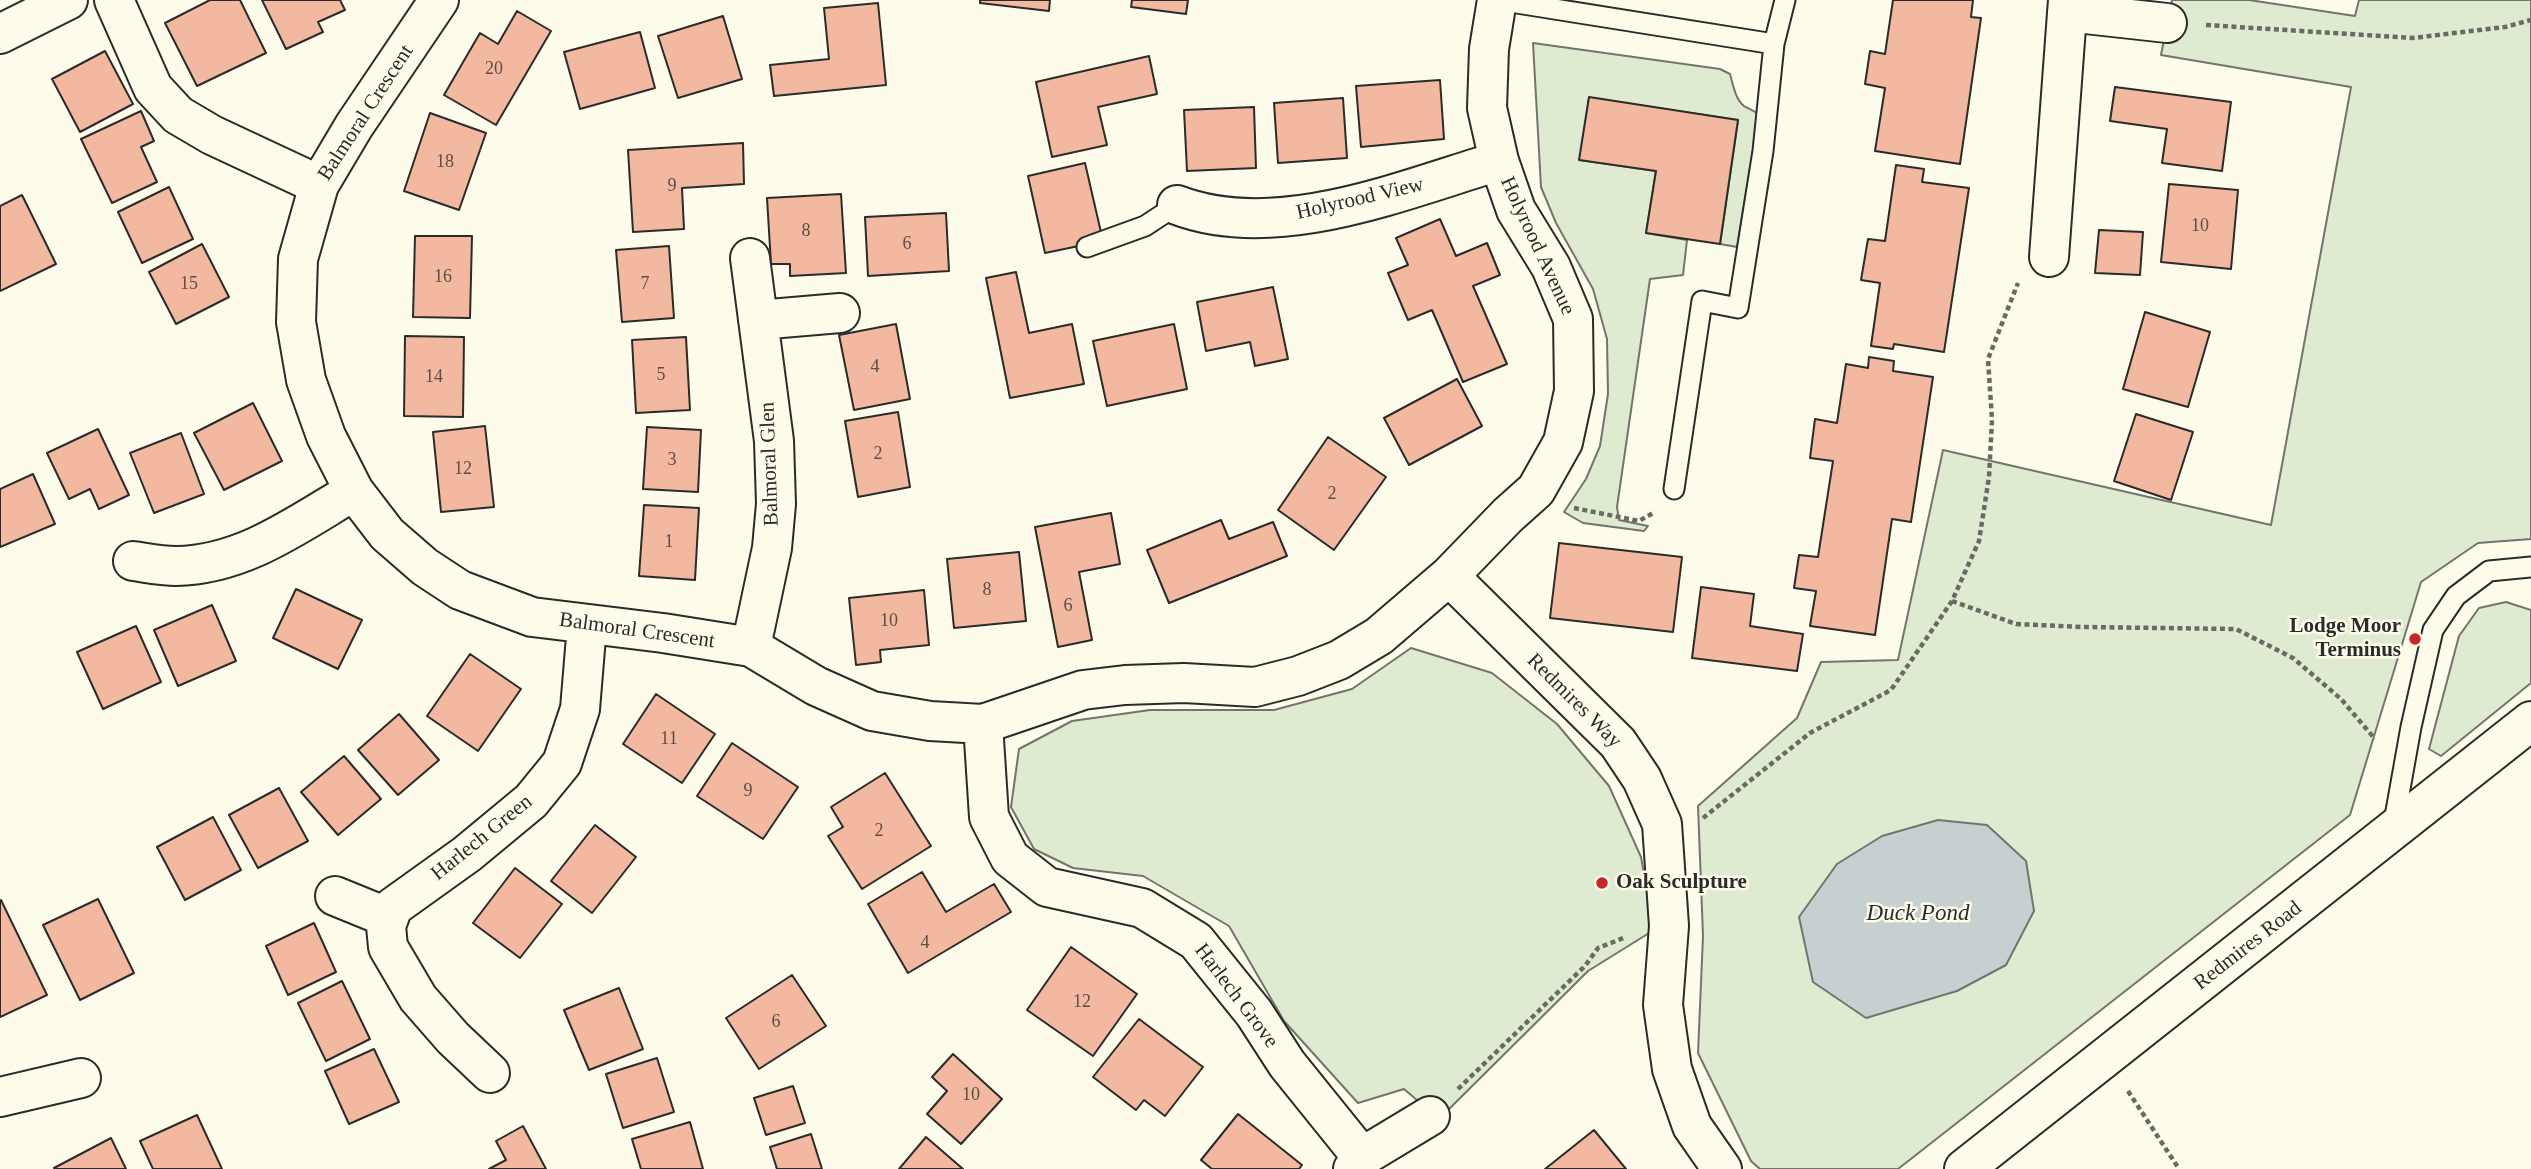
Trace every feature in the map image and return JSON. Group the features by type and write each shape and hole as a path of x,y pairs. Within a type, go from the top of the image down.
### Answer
{"street":[{"path":"0,34 68,0"},
{"path":"114,0 152,88 178,115 212,135 319,185"},
{"name":"Balmoral Crescent","path":"439,0 354,126 319,185 298,259 296,323 306,380 326,436 354,491 387,534 425,567 460,590 532,617 751,647 817,686 872,711 930,721 983,724 1083,690 1184,683 1255,687 1298,676 1339,660 1379,636 1449,576"},
{"name":"Holyrood Avenue","path":"1449,576 1536,490 1563,442 1574,391 1573,319 1551,268 1516,210 1499,161 1488,108 1489,49 1497,0"},
{"path":"2049,257 2067,6 2167,23"},
{"name":"Holyrood View","path":"1177,205 1201,214 1234,218 1288,216 1363,202 1499,161"},
{"name":"Balmoral Glen","path":"750,258 774,441 776,503 772,548 751,647"},
{"path":"758,320 840,313"},
{"path":"133,561 177,566 220,561 258,548 354,491"},
{"name":"Redmires Way","path":"1449,576 1618,743 1642,779 1662,824 1669,926 1663,1004 1672,1069 1692,1126 1722,1169"},
{"name":"Harlech Green","path":"389,918 393,907 467,854 531,801 562,763 580,709 587,625"},
{"name":"Redmires Road","path":"1964,1169 2531,721"},
{"name":"Harlech Grove","path":"983,724 989,817 1010,858 1047,887 1142,908 1196,941 1254,1013 1358,1163 1430,1116"},
{"path":"335,896 389,918 386,926 388,947 418,998 453,1038 490,1073"},
{"path":"0,1097 81,1078"}],"lane":[{"path":"1497,0 1774,44"},
{"path":"1674,489 1702,300 1738,308 1763,151 1774,44 1784,0"},
{"path":"1087,247 1145,226 1177,205"},
{"path":"2392,832 2411,727 2433,630 2456,596 2489,571 2531,567"}],"path":[{"path":"2167,23 2413,38 2505,27 2531,20"},
{"path":"1664,850 1810,733 1891,690 1952,601 1979,541 1989,477 1992,420 1988,359 2019,281 2049,257"},
{"path":"1536,490 1574,509 1639,521 1659,510 1674,489"},
{"path":"1952,601 2015,624 2236,629 2293,658 2341,699 2372,732 2401,785"},
{"path":"1430,1116 1585,966 1598,948 1669,926"},
{"path":"2107,1058 2179,1169"}],"green space":[{"path":"2172,0 2249,0 2355,16 2359,0 2531,0 2531,539 2478,543 2421,582 2350,815 1898,1169 1760,1169 1751,1161 1698,1053 1703,936 1698,806 1797,718 1821,662 1898,660 1943,450 2271,525 2351,87 2161,55"},
{"path":"1533,43 1720,69 1730,74 1741,103 1759,115 1737,247 1720,244 1738,120 1589,98 1580,160 1656,171 1646,233 1687,240 1683,275 1650,279 1617,507 1619,520 1648,526 1644,531 1583,523 1564,512 1586,479 1600,446 1608,394 1607,339 1593,289 1556,223 1541,187"},
{"path":"2506,602 2531,610 2531,683 2441,756 2429,749 2459,636 2479,608"},
{"path":"1411,648 1492,673 1557,724 1609,786 1641,857 1654,930 1588,971 1439,1119 1404,1089 1358,1103 1284,1021 1229,926 1143,876 1073,868 1034,849 1011,807 1019,749 1072,721 1150,710 1274,710 1352,689"}],"water":[{"name":"Duck Pond","path":"1938,820 1987,825 2026,861 2034,911 2006,965 1957,991 1866,1018 1813,982 1799,917 1837,864 1882,836"}],"building":[{"path":"210,0 240,0 266,53 197,86 165,23"},
{"path":"262,0 340,0 345,10 318,22 323,32 286,49"},
{"path":"980,0 1050,0 1049,11 980,3"},
{"path":"1132,0 1188,0 1186,14 1131,7"},
{"path":"1893,0 1973,0 1971,17 1981,18 1960,164 1875,151 1885,88 1865,84 1870,51 1885,54"},
{"path":"878,3 886,85 774,96 770,65 829,59 824,8"},
{"path":"517,11 551,31 496,125 444,95 480,33 498,44"},
{"path":"723,16 742,79 678,98 658,36"},
{"path":"640,32 655,88 580,109 564,52"},
{"path":"105,51 133,104 80,132 52,79"},
{"path":"1149,56 1157,94 1098,107 1107,145 1052,157 1036,82"},
{"path":"1440,80 1444,139 1361,147 1356,86"},
{"path":"2115,87 2231,102 2222,171 2162,163 2167,129 2110,121"},
{"path":"1589,97 1738,120 1720,244 1646,233 1656,171 1579,160"},
{"path":"1343,98 1347,158 1278,163 1274,103"},
{"path":"1254,107 1256,168 1187,171 1184,110"},
{"path":"141,111 154,141 141,147 157,182 112,203 81,139"},
{"path":"430,113 486,133 459,210 404,191"},
{"path":"743,143 744,184 682,188 684,229 633,232 628,150"},
{"path":"1085,163 1103,241 1045,253 1028,176"},
{"path":"1896,165 1924,169 1922,182 1969,188 1944,352 1894,344 1893,349 1871,346 1880,283 1861,280 1868,239 1885,241"},
{"path":"2169,184 2238,190 2231,269 2161,262"},
{"path":"169,187 193,239 142,263 118,212"},
{"path":"841,194 846,273 790,276 790,264 771,264 767,198"},
{"path":"22,195 56,264 0,291 0,206"},
{"path":"946,213 949,271 868,276 865,217"},
{"path":"1440,219 1456,256 1487,243 1500,275 1473,286 1507,364 1463,382 1432,310 1408,320 1388,273 1408,265 1396,238"},
{"path":"2099,230 2143,232 2140,275 2095,273"},
{"path":"415,236 472,236 470,318 413,317"},
{"path":"202,244 229,297 176,324 149,272"},
{"path":"669,246 674,318 622,322 616,250"},
{"path":"1016,272 1029,333 1072,324 1084,384 1010,398 986,278"},
{"path":"1273,287 1288,359 1255,366 1250,342 1206,351 1197,302"},
{"path":"2145,312 2210,332 2188,407 2123,389"},
{"path":"896,324 910,399 854,410 839,335"},
{"path":"1174,324 1187,389 1107,406 1093,341"},
{"path":"405,336 464,337 463,417 404,416"},
{"path":"686,337 690,410 636,413 632,340"},
{"path":"1869,357 1894,361 1893,371 1933,377 1911,522 1892,519 1875,635 1810,626 1816,591 1794,588 1799,555 1818,557 1833,461 1810,458 1815,419 1837,423 1846,364 1868,368"},
{"path":"1457,379 1482,426 1409,465 1384,418"},
{"path":"253,403 282,461 224,490 194,433"},
{"path":"898,412 910,487 858,497 845,421"},
{"path":"2136,414 2193,432 2171,500 2114,481"},
{"path":"485,426 494,507 441,512 433,432"},
{"path":"647,427 701,430 698,492 643,489"},
{"path":"98,429 129,495 99,509 90,489 69,499 47,453"},
{"path":"181,433 204,494 154,513 130,453"},
{"path":"1328,437 1386,477 1334,550 1278,510"},
{"path":"33,474 55,524 0,547 0,489"},
{"path":"644,505 699,508 695,580 639,576"},
{"path":"1111,513 1120,564 1079,572 1092,640 1058,647 1035,527"},
{"path":"1221,520 1229,539 1273,522 1287,556 1169,603 1147,550"},
{"path":"1559,543 1682,557 1673,632 1550,618"},
{"path":"1019,552 1026,621 954,628 947,559"},
{"path":"1701,587 1754,594 1750,626 1803,634 1797,671 1692,658"},
{"path":"296,589 362,620 338,669 273,638"},
{"path":"924,590 929,645 880,650 881,662 856,665 849,598"},
{"path":"212,605 236,661 178,686 154,630"},
{"path":"136,626 161,682 103,709 77,652"},
{"path":"470,654 521,689 478,751 427,716"},
{"path":"656,694 715,734 682,783 623,744"},
{"path":"399,714 439,760 398,795 358,750"},
{"path":"732,743 798,787 763,839 697,796"},
{"path":"344,756 381,799 338,835 301,792"},
{"path":"885,773 931,846 862,889 828,836 843,827 831,807"},
{"path":"279,788 308,841 258,868 229,815"},
{"path":"213,817 241,870 185,900 157,847"},
{"path":"595,825 636,857 592,913 551,881"},
{"path":"515,868 562,904 520,958 473,923"},
{"path":"922,872 946,912 994,884 1011,912 908,973 868,904"},
{"path":"98,899 134,973 80,1000 43,925"},
{"path":"0,901 47,995 0,1017"},
{"path":"314,923 336,972 288,995 266,946"},
{"path":"1071,947 1137,994 1093,1056 1027,1010"},
{"path":"792,975 826,1026 759,1069 726,1018"},
{"path":"342,981 370,1039 326,1061 298,1003"},
{"path":"619,988 643,1049 589,1070 564,1010"},
{"path":"1139,1019 1203,1067 1165,1116 1144,1100 1136,1110 1093,1077"},
{"path":"374,1049 399,1102 349,1124 325,1071"},
{"path":"953,1054 1002,1099 961,1144 927,1114 947,1091 932,1077"},
{"path":"657,1058 674,1112 623,1128 606,1074"},
{"path":"793,1086 805,1123 766,1135 754,1098"},
{"path":"1238,1114 1302,1165 1299,1169 1212,1169 1201,1160"},
{"path":"197,1115 222,1169 153,1169 140,1141"},
{"path":"690,1122 703,1169 641,1169 632,1139"},
{"path":"523,1126 546,1169 489,1169 506,1160 496,1141"},
{"path":"1594,1130 1626,1169 1545,1169"},
{"path":"811,1134 822,1169 777,1169 770,1147"},
{"path":"926,1137 963,1169 899,1169"},
{"path":"111,1138 126,1169 54,1168"}],"place":[{"name":"Lodge Moor Terminus","path":"2415,639"},
{"name":"Oak Sculpture","path":"1602,883"}]}
